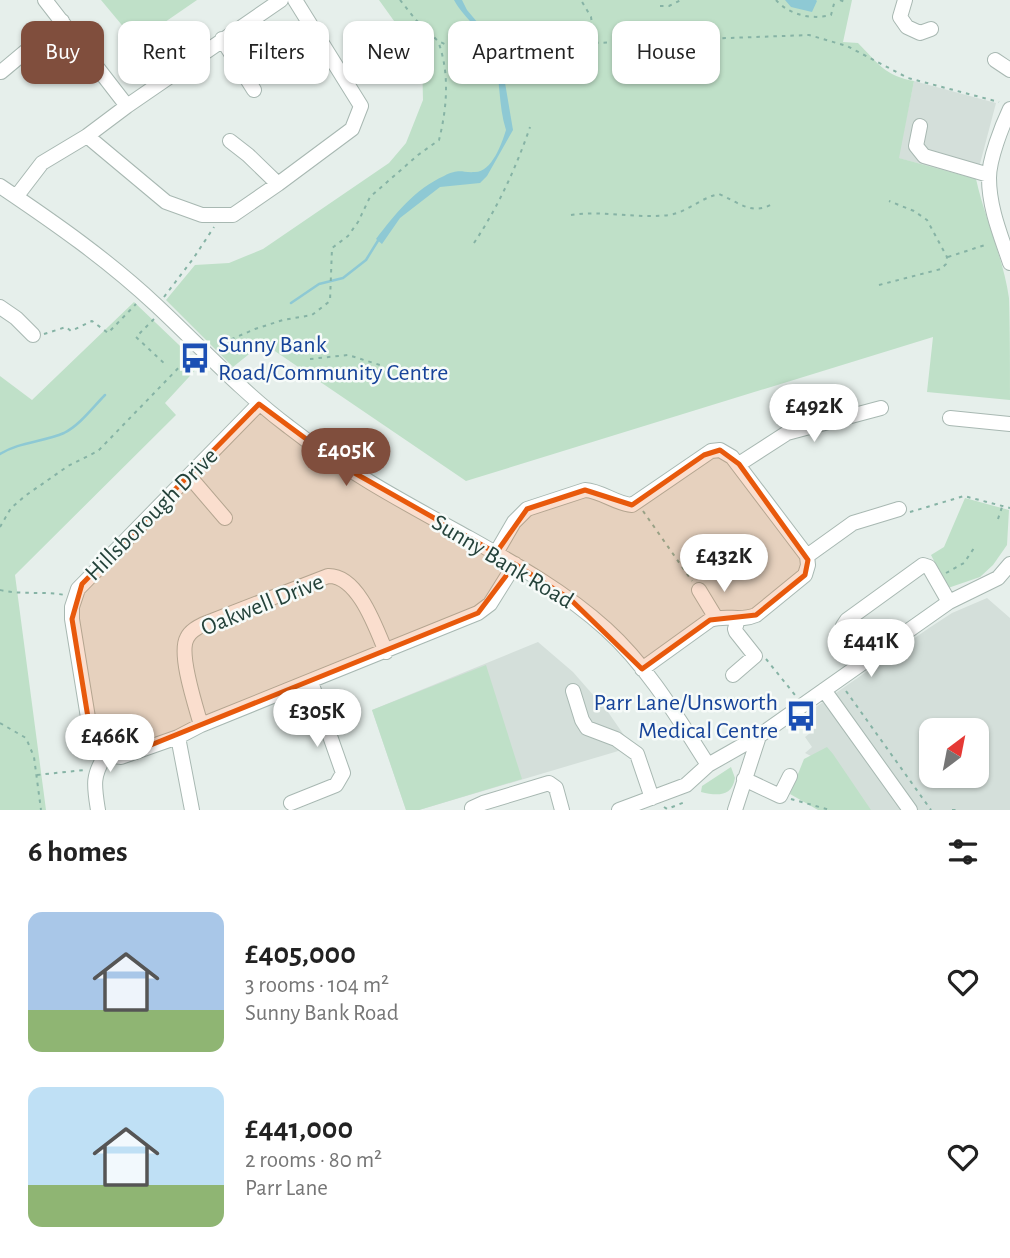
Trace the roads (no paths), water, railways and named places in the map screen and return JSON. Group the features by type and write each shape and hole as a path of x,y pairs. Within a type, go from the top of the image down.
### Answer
{"street":[{"path":"46,0 62,21"},
{"path":"16,197 42,163 87,136 281,0"},
{"path":"87,136 166,202 202,215 233,215 352,129 360,106 295,0"},
{"path":"905,0 900,17 907,27 920,33 931,29"},
{"path":"222,39 254,90"},
{"path":"1,72 21,55"},
{"path":"995,60 1010,70"},
{"path":"104,76 127,106"},
{"path":"1010,107 989,175 992,212 1010,263"},
{"path":"920,126 916,146 924,156 989,175"},
{"path":"230,141 278,184"},
{"name":"Sunny Bank Road","path":"0,186 78,240 145,295 260,404 344,467 515,564 570,599 608,631 642,669 679,719 708,765"},
{"path":"0,306 33,335"},
{"name":"Hillsborough Drive","path":"106,754 96,746 91,736 72,618 74,597 82,584 260,404"},
{"path":"739,464 787,433 881,408"},
{"path":"950,418 1010,424"},
{"path":"496,553 514,522 527,509 585,490 600,493 628,505 638,503 711,451 723,452 739,464 807,556 805,575 756,615 716,618 642,669"},
{"path":"189,476 225,518"},
{"path":"807,556 853,523 899,509"},
{"path":"98,810 93,783 106,754 121,757 178,737 201,725 478,613 491,604 515,564"},
{"path":"619,810 686,785 708,765 759,736 949,602 990,583 1010,564"},
{"path":"867,660 843,626 847,620 923,565 929,567 949,602"},
{"name":"Oakwell Drive","path":"201,725 192,697 185,644 189,634 204,624 334,576 346,580 356,591 386,652"},
{"path":"699,590 716,618"},
{"path":"733,675 755,656 736,632 738,618"},
{"path":"291,803 336,785 343,773 311,682"},
{"path":"824,690 910,810"},
{"path":"573,691 587,728 616,739 637,754 652,798"},
{"path":"735,810 759,736"},
{"path":"178,737 192,810"},
{"path":"744,779 780,796 790,776"},
{"path":"473,810 472,808 482,803 549,783 556,788 562,810"}],"water":[{"path":"454,0 462,0 476,21 470,21"},
{"path":"785,0 817,1 812,12 791,7"},
{"path":"499,84 505,84 513,130 487,176 480,183 440,187 400,218 382,244 376,239 415,195 434,181 454,172 481,171 491,162 506,130"}],"waterway":[{"path":"291,303 319,284 343,278 366,260 379,239"},
{"path":"0,454 70,430 105,395"}],"place":[{"name":"Sunny Bank Road/Community Centre","path":"195,358"},
{"name":"Parr Lane/Unsworth Medical Centre","path":"801,716"}]}
